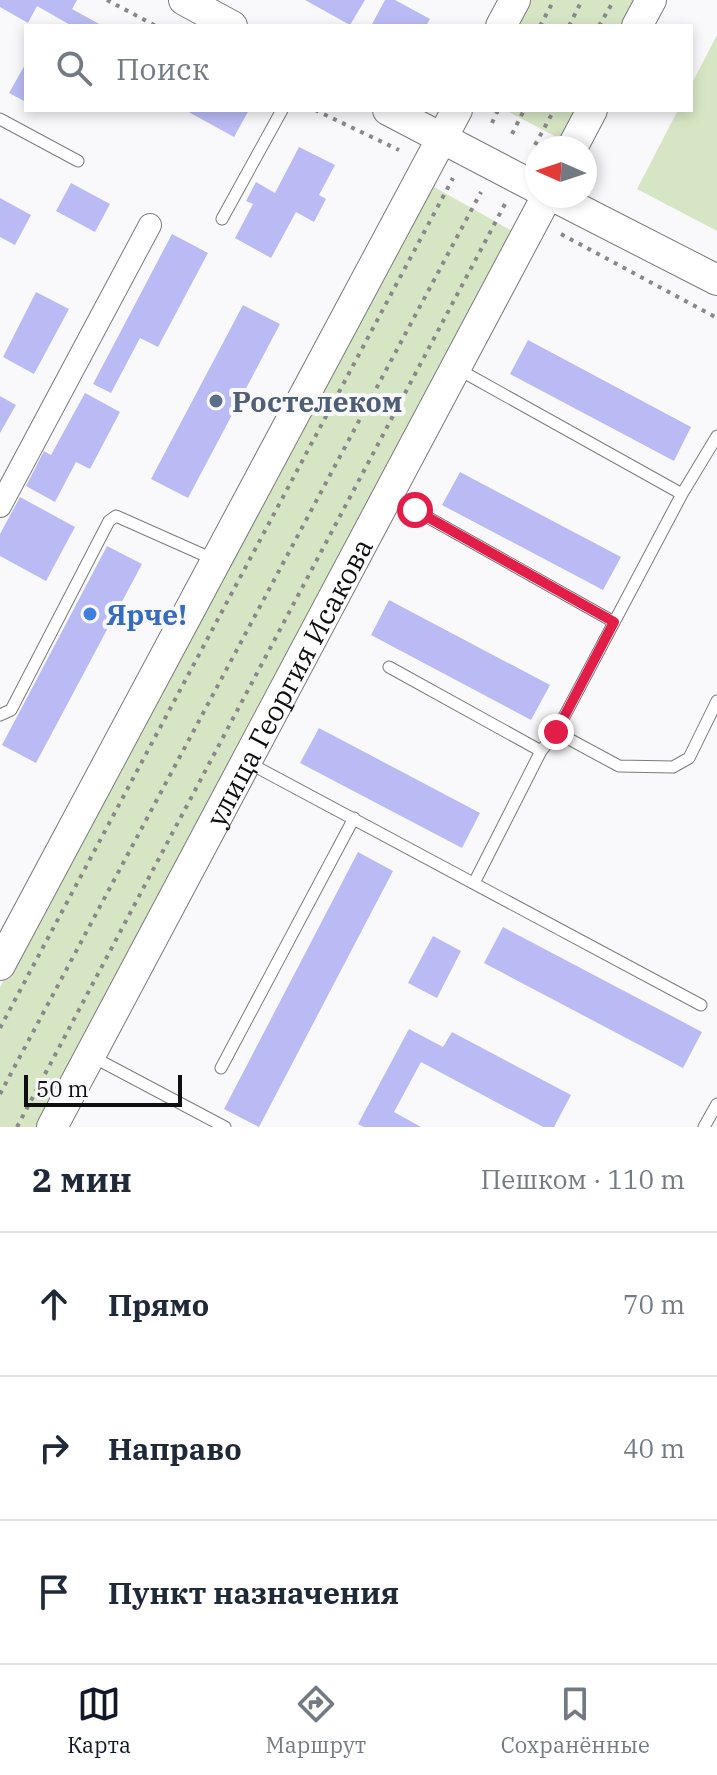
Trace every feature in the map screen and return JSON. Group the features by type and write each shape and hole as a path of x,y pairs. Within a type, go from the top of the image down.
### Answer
{"street":[{"path":"184,0 228,24"},
{"path":"502,24 515,0"},
{"path":"638,24 651,0"},
{"path":"392,112 442,139 488,180 525,186"},
{"path":"0,965 456,112"},
{"path":"578,136 591,112"},
{"name":"улица Георгия Исакова","path":"52,1127 543,208"},
{"path":"574,208 717,280"},
{"path":"0,506 150,225"}],"lane":[{"path":"222,219 281,112"},
{"path":"0,119 78,161"},
{"path":"456,368 682,494"},
{"path":"474,883 541,751 556,732 682,494 717,436"},
{"path":"388,495 614,622"},
{"path":"0,715 11,710 109,521 116,516 216,561"},
{"path":"389,667 541,751"},
{"path":"556,732 619,766 673,767 689,758 717,701"},
{"path":"247,761 701,1005"},
{"path":"221,1068 354,818"},
{"path":"90,1056 225,1127"},
{"path":"704,1127 717,1104"}],"path":[{"path":"107,0 152,24"},
{"path":"541,24 554,0"},
{"path":"570,24 582,0"},
{"path":"600,24 614,0"},
{"path":"319,112 399,150"},
{"path":"492,123 497,112"},
{"path":"512,134 523,112"},
{"path":"540,136 553,112"},
{"path":"0,1028 453,178"},
{"path":"0,1094 488,180"},
{"path":"17,1127 505,204"},
{"path":"561,234 717,318"}],"green space":[{"path":"523,0 636,0 623,24 510,24"},
{"path":"717,35 717,231 637,189 677,112 693,112 693,81"},
{"path":"509,112 577,112 564,136 554,136"},
{"path":"429,184 514,232 37,1127 0,1127 0,987"}],"building":[{"path":"0,0 77,0 72,9 99,24 68,24 37,6 28,23 0,7"},
{"path":"305,0 365,0 348,24"},
{"path":"385,0 395,0 430,19 427,24 372,24"},
{"path":"24,67 24,101 9,93"},
{"path":"189,112 248,112 234,137"},
{"path":"299,147 335,165 319,195 326,199 314,222 296,212 271,258 235,238 253,204 246,201 256,182 275,193"},
{"path":"71,183 110,204 95,232 56,211"},
{"path":"0,198 31,215 15,245 0,237"},
{"path":"172,234 208,253 158,347 140,338 111,393 93,384"},
{"path":"36,292 69,309 34,374 3,357"},
{"name":"Ростелеком","path":"243,305 280,324 188,498 151,479"},
{"path":"528,340 691,427 674,461 510,374"},
{"path":"85,393 120,412 90,469 76,462 55,502 26,486 44,451 51,455"},
{"path":"0,396 16,405 0,433"},
{"path":"460,472 621,557 603,590 442,505"},
{"path":"20,497 75,527 46,581 0,556 0,534"},
{"path":"107,546 142,564 36,763 2,745"},
{"path":"389,600 550,685 531,720 371,635"},
{"path":"319,728 480,813 462,848 300,763"},
{"path":"358,852 393,871 259,1127 224,1109"},
{"path":"503,927 702,1032 683,1068 484,963"},
{"path":"433,936 461,951 437,998 408,983"},
{"path":"409,1029 443,1047 452,1032 571,1095 554,1127 543,1127 421,1062 394,1112 421,1127 364,1127 358,1124"}],"place":[{"name":"Ростелеком","path":"216,401"},
{"name":"Ярче!","path":"90,614"}],"route":[{"path":"415,510 614,622 556,732"}]}
